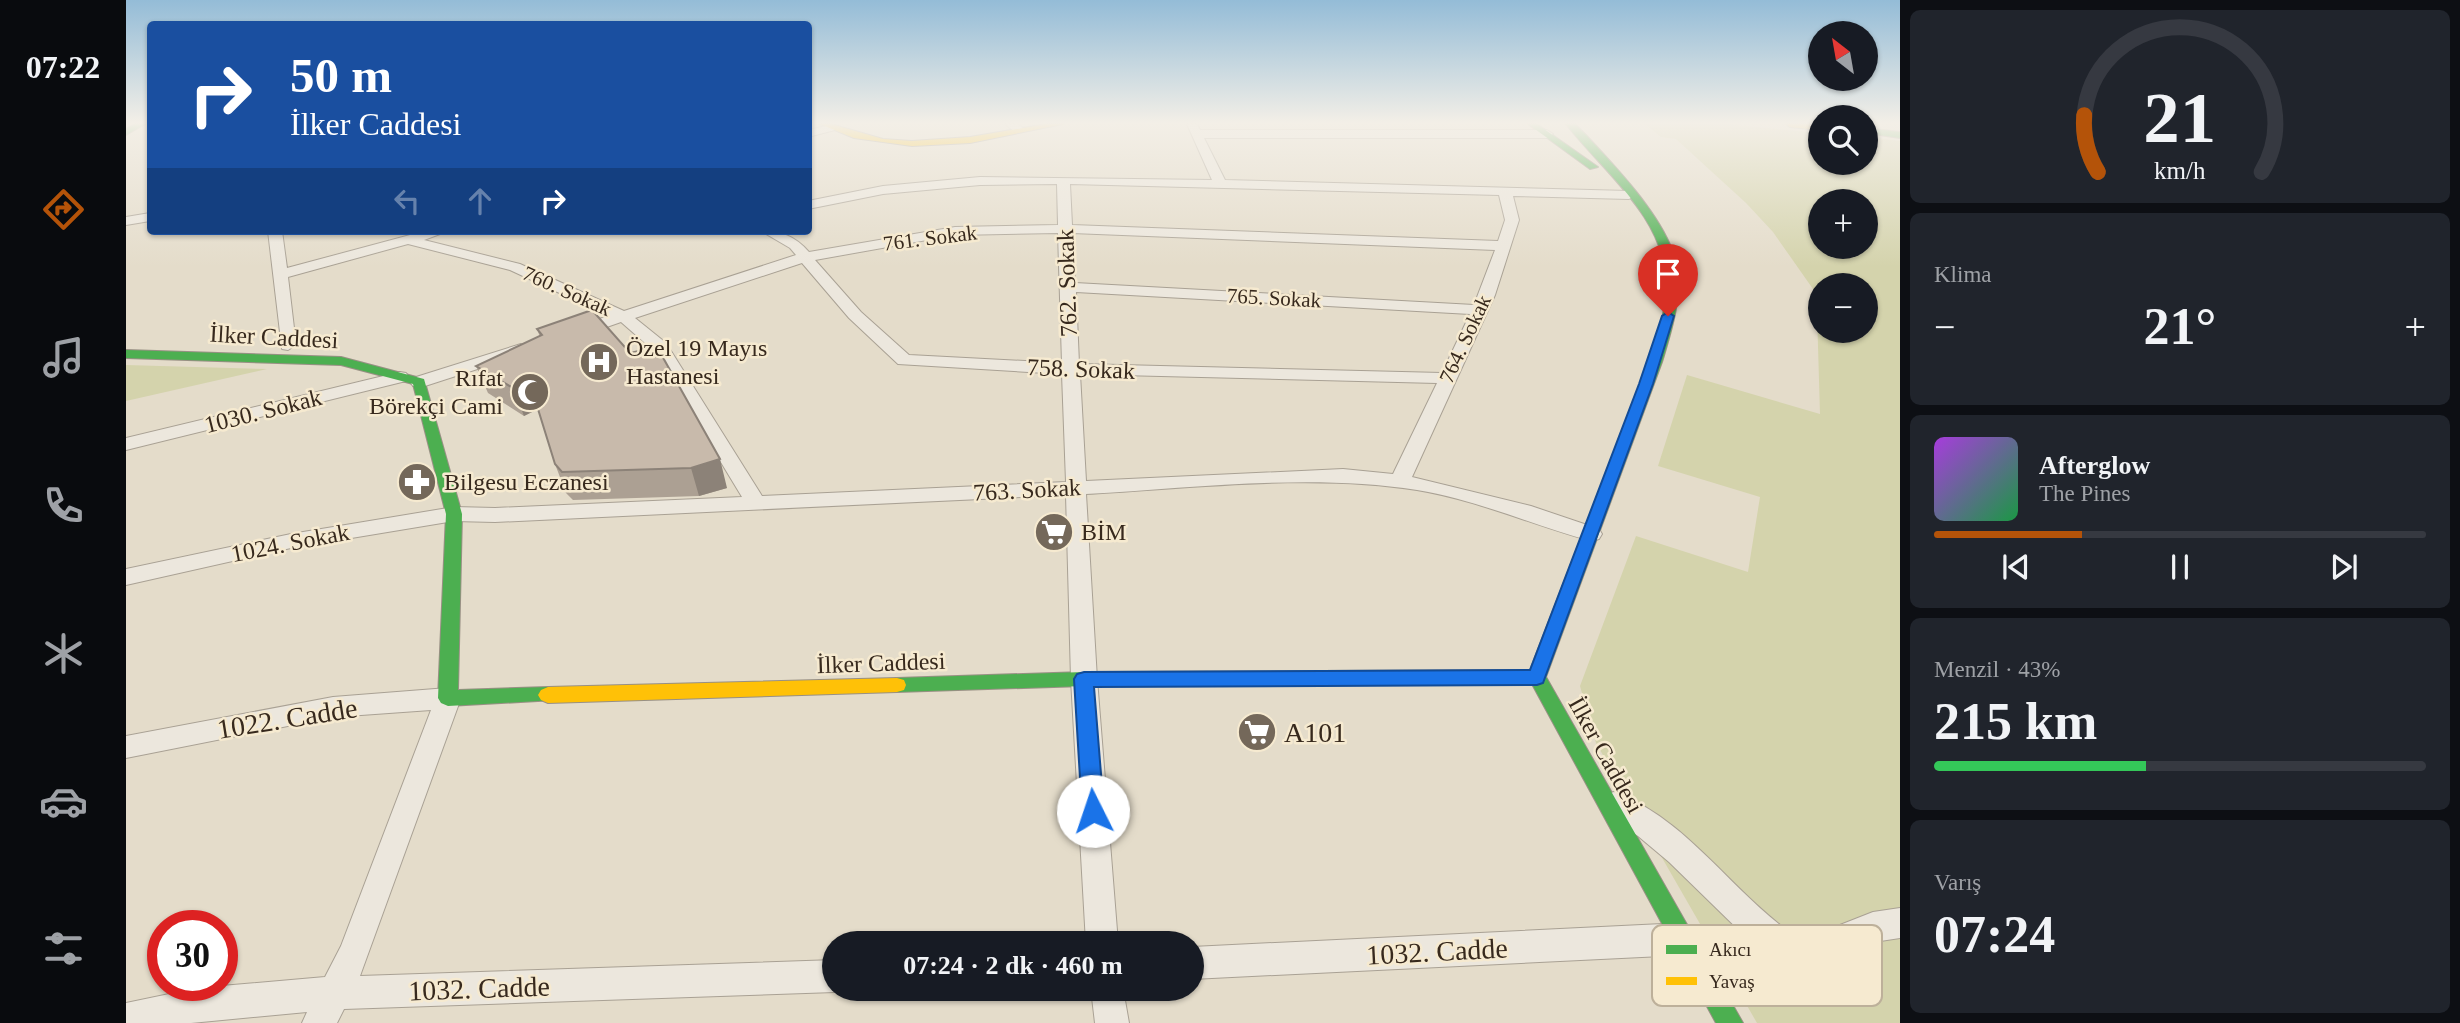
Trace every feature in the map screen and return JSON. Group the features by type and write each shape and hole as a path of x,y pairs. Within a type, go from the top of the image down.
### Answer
{"main road":[{"path":"1598,172 1629,195"},
{"path":"1537,677 1661,343 1672,300 1671,265 1661,237 1613,172"},
{"name":"İlker Caddesi","path":"126,354 341,361 419,382"},
{"path":"419,382 454,514 449,698"},
{"name":"İlker Caddesi","path":"449,698 1084,679 1537,677 1675,925"},
{"name":"İlker Caddesi","path":"1720,1006 1730,1023"}],"street":[{"path":"1214,172 1220,184"},
{"path":"812,204 883,190 981,181 1063,180 1629,195"},
{"name":"762. Sokak","path":"1063,180 1084,679 1101,931"},
{"name":"764. Sokak","path":"1399,481 1480,310 1512,220 1505,191"},
{"path":"126,221 147,218"},
{"name":"761. Sokak","path":"559,337 805,257 955,230 1065,229 1266,234 1503,246"},
{"path":"275,235 288,345"},
{"path":"280,274 426,235"},
{"name":"758. Sokak","path":"776,235 795,245 855,315 904,360 1070,369 1447,379"},
{"name":"760. Sokak","path":"408,240 514,267 624,316 660,347 756,503"},
{"name":"765. Sokak","path":"1067,287 1480,310"},
{"path":"419,382 534,345"},
{"name":"1030. Sokak","path":"126,444 400,377"},
{"name":"763. Sokak","path":"454,514 495,515 1343,475 1399,481 1524,510 1591,534"},
{"name":"1024. Sokak","path":"126,577 291,541 454,514"},
{"path":"319,1023 354,954 449,698"},
{"name":"1022. Cadde","path":"126,747 332,707 449,698"},
{"path":"1603,798 1646,824 1701,871 1756,925"},
{"path":"1876,925 1900,923"},
{"name":"1032. Cadde","path":"1204,962 1652,941"},
{"name":"1032. Cadde","path":"126,1020 198,1005 334,993 822,976"},
{"path":"1109,1001 1112,1023"}],"green space":[{"path":"1712,172 1878,175 1878,172 1900,172 1900,1023 1757,1023 1747,1006 1882,1006 1882,925 1701,925 1596,743 1580,686 1636,536 1748,572 1760,497 1658,466 1687,375 1820,414 1818,343 1878,343 1878,273 1808,273 1808,282 1773,232"},
{"path":"126,365 267,369 126,401"}],"building":[{"path":"592,310 630,353 657,347 720,459 691,468 562,472 555,464 529,380 513,388 476,366 542,335 537,329"}],"traffic: fast":[{"path":"1537,677 1646,388 1670,310 1671,265 1666,248 1643,210 1614,172"},
{"path":"126,354 341,361 419,382 454,514 448,698 548,695"},
{"path":"897,685 1084,679 1537,677"},
{"path":"1537,677 1675,925"},
{"path":"1721,1006 1730,1023"}],"traffic: slow":[{"path":"548,695 897,685"}],"place":[{"name":"Özel 19 Mayıs Hastanesi","path":"599,362"},
{"name":"Rıfat Börekçi Cami","path":"530,392"},
{"name":"Bilgesu Eczanesi","path":"417,482"},
{"name":"BİM","path":"1054,532"},
{"name":"A101","path":"1257,732"}],"route":[{"path":"1093,811 1084,679 1537,677 1661,343 1668,316"}]}
